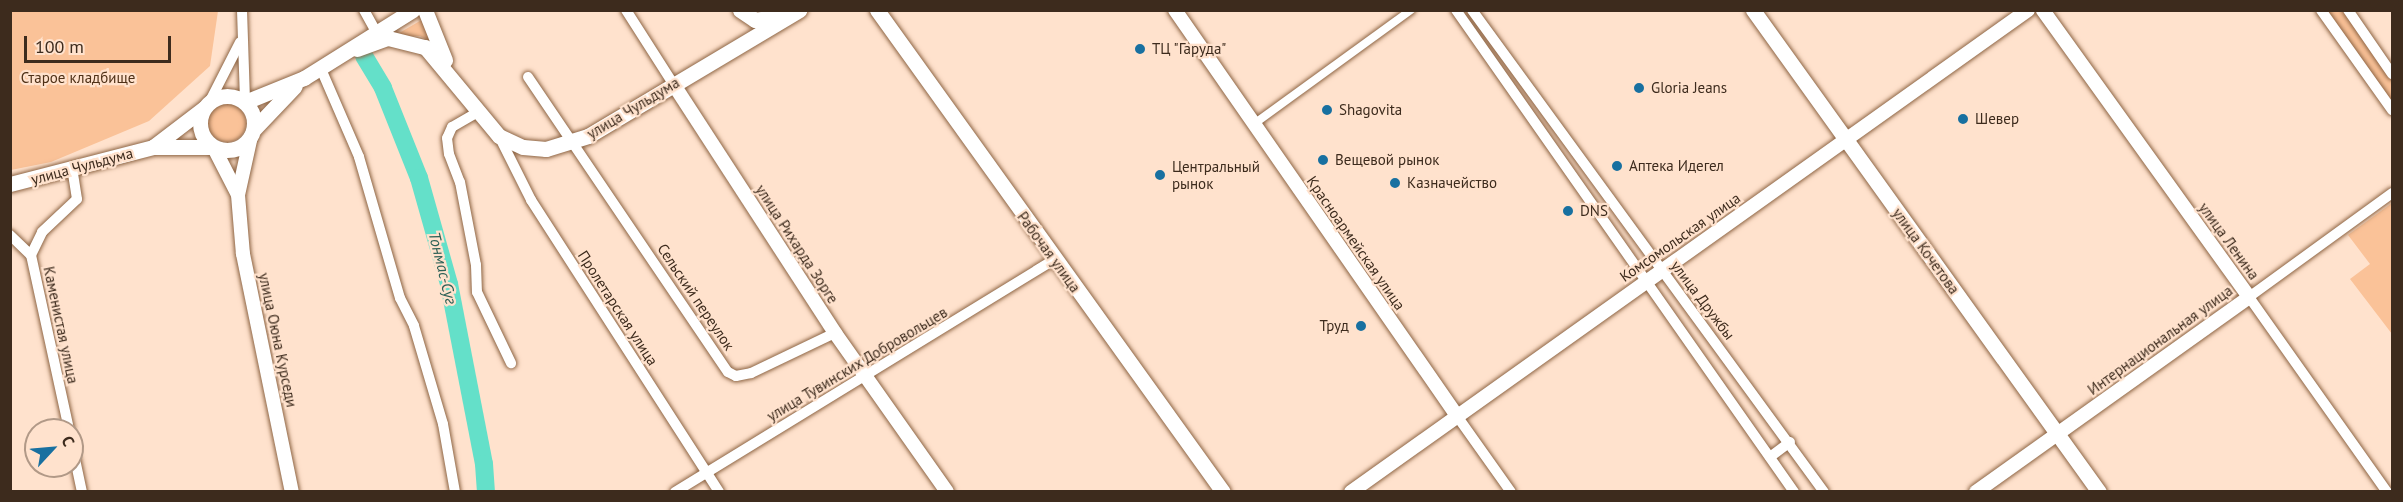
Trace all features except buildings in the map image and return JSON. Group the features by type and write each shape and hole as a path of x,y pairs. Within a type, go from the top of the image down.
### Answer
{"main road":[{"name":"улица Чульдума","path":"357,49 413,10"},
{"path":"425,10 456,81"},
{"name":"Рабочая улица","path":"877,10 1222,492"},
{"name":"улица Кочетова","path":"1753,10 2058,433 2098,492"},
{"name":"улица Чульдума","path":"744,14 769,19 798,11"},
{"name":"улица Чульдума","path":"244,102 304,78 357,49 388,38 412,41 436,57 478,112 500,136 535,148 573,143 798,11"},
{"path":"744,14 746,40"},
{"name":"улица Чульдума","path":"253,133 304,78"},
{"path":"225,96 244,102 253,114 253,133 239,148 214,147 200,126 207,104 225,96"},
{"name":"улица Чульдума","path":"153,147 207,104"},
{"name":"улица Чульдума","path":"10,184 153,147 214,147"}],"street":[{"path":"242,10 244,102"},
{"path":"364,10 377,33"},
{"name":"улица Рихарда Зорге","path":"626,10 836,333 947,492"},
{"name":"Красноармейская улица","path":"1175,10 1511,492"},
{"path":"1254,124 1410,10"},
{"path":"1456,10 1638,266 1644,282 1794,492"},
{"name":"улица Дружбы","path":"1472,10 1650,258 1663,269 1824,492"},
{"name":"Комсомольская улица","path":"1351,492 2028,10"},
{"name":"улица Ленина","path":"2043,10 2386,492"},
{"path":"2321,10 2392,110"},
{"path":"2348,10 2392,74"},
{"path":"207,104 242,39"},
{"path":"321,69 359,156 400,298 414,326 443,424 455,492"},
{"path":"528,77 573,143"},
{"path":"1509,86 1520,78"},
{"path":"478,112 452,128 447,138 449,154 460,182 476,265 477,292 511,363"},
{"name":"улица Оюна Курседи","path":"253,133 238,195 243,254 292,492"},
{"name":"Пролетарская улица","path":"500,136 531,200 718,492"},
{"name":"Сельский переулок","path":"573,143 728,372 736,376 751,373 836,333"},
{"name":"улица Оюна Курседи","path":"214,147 238,195"},
{"path":"31,255 42,232 78,199 72,169"},
{"name":"Интернациональная улица","path":"1976,492 2392,193"},
{"name":"Каменистая улица","path":"10,235 31,255 66,418"},
{"name":"улица Тувинских Добровольцев","path":"675,492 866,378 1054,260"},
{"path":"1770,457 1790,442"}],"green space":[{"name":"Старое кладбище","path":"11,10 218,11 210,66 149,121 51,162 11,170"},
{"path":"2324,11 2344,11 2392,77 2392,107"},
{"path":"425,18 439,46 420,36 394,36"},
{"path":"227,104 241,109 246,123 241,137 227,142 213,137 208,123 213,109"},
{"path":"2392,203 2392,334 2350,279 2370,264 2348,235"}],"waterway":[{"name":"Тонмас-Суг","path":"364,56 383,88 419,178 449,284 484,464 486,492"}],"place":[{"name":"ТЦ \"Гаруда\"","path":"1140,49"},
{"name":"Gloria Jeans","path":"1639,88"},
{"name":"Shagovita","path":"1327,110"},
{"name":"Шевер","path":"1963,119"},
{"name":"Вещевой рынок","path":"1323,160"},
{"name":"Аптека Идегел","path":"1617,166"},
{"name":"Центральный рынок","path":"1160,175"},
{"name":"Казначейство","path":"1395,183"},
{"name":"DNS","path":"1568,211"},
{"name":"Труд","path":"1361,326"}]}
